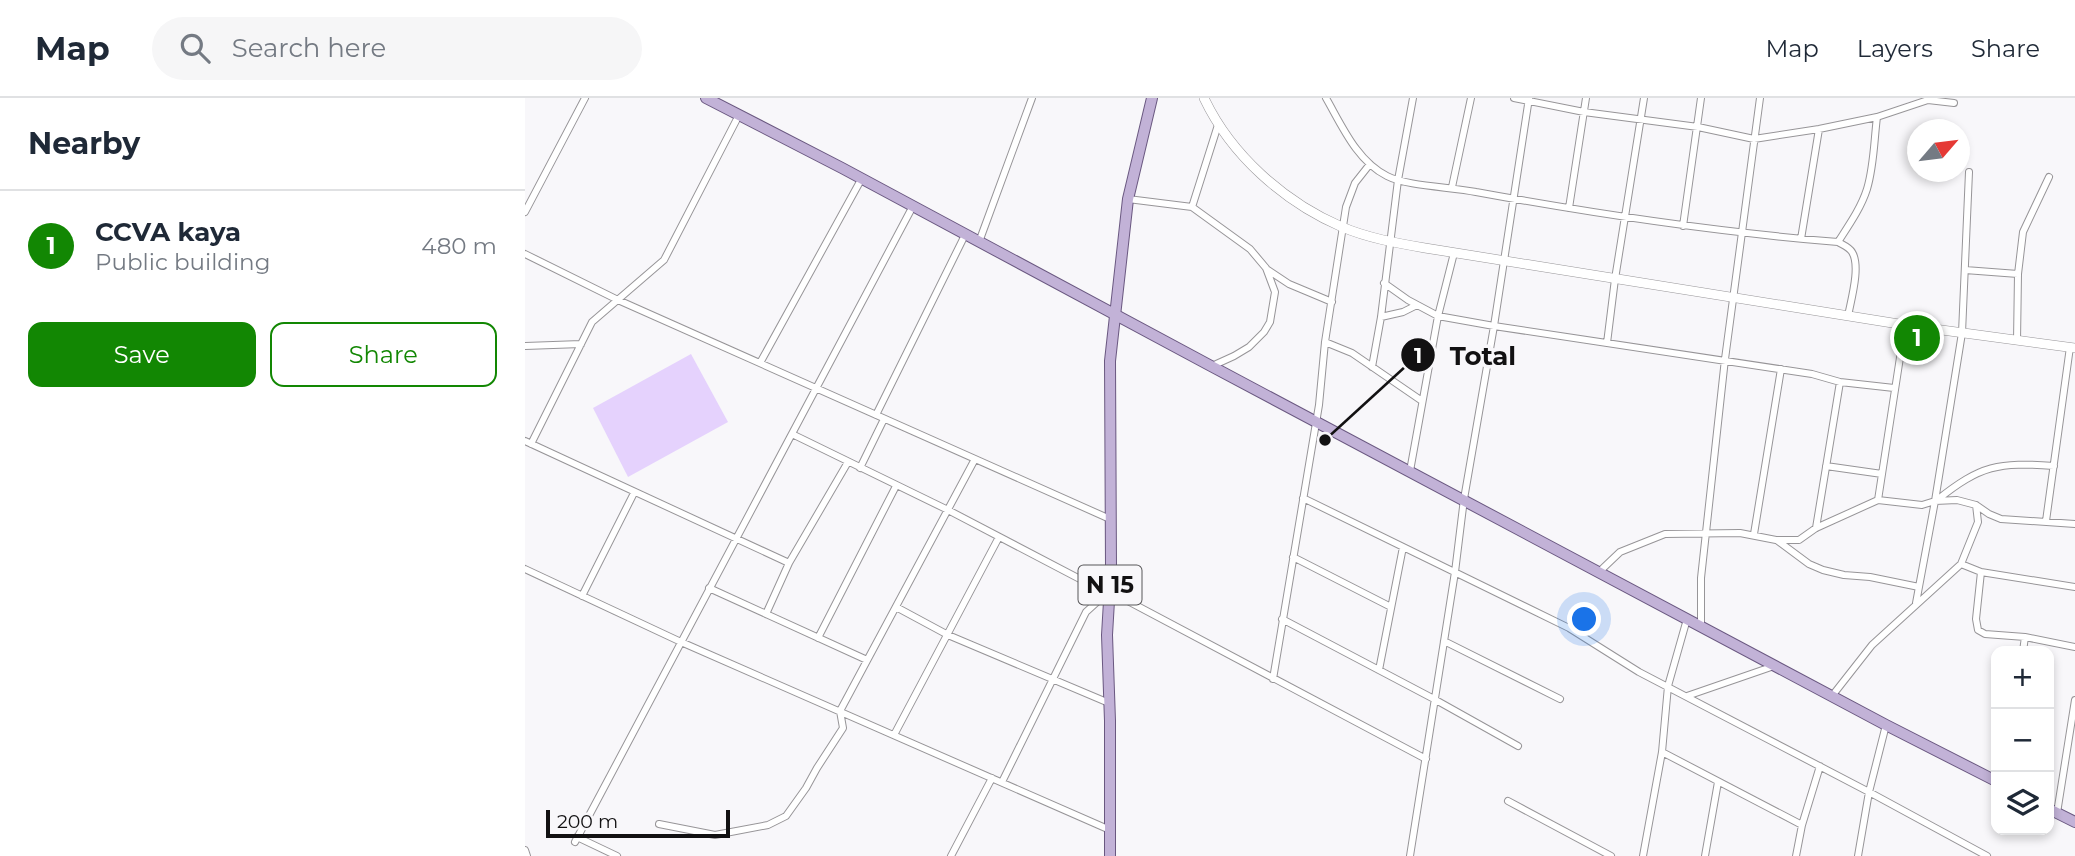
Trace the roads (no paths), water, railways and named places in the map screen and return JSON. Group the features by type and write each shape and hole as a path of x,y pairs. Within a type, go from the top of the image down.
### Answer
{"main road":[{"path":"708,98 1991,778"},
{"name":"N 15","path":"1110,856 1107,635 1110,361 1128,199 1152,98"},
{"path":"1204,98 1218,125 1245,158 1293,200 1343,228 1389,242 1905,325 2073,348"},
{"path":"2054,812 2075,822"}],"street":[{"path":"525,212 585,98"},
{"path":"979,242 1032,98"},
{"path":"1326,98 1347,135 1370,164 1383,174 1398,180 1683,226 1838,243 1849,248 1854,255 1856,267 1848,316"},
{"path":"1372,367 1398,180 1413,98"},
{"path":"1451,187 1471,98"},
{"path":"1514,98 1584,112 1697,127 1754,139 1877,117 1928,100 1954,103"},
{"path":"1569,208 1586,98"},
{"path":"1607,343 1644,98"},
{"path":"1683,226 1701,98"},
{"path":"1701,626 1701,578 1724,359 1760,98"},
{"path":"1410,856 1529,99"},
{"path":"739,115 664,260 592,322 528,443 789,563"},
{"path":"1838,243 1867,188 1877,117"},
{"path":"1192,207 1218,125"},
{"path":"1801,239 1819,129"},
{"path":"1273,679 1323,379 1325,342 1343,228 1350,191 1370,164"},
{"path":"2017,341 2018,274 2023,232 2049,177"},
{"path":"760,363 862,178"},
{"path":"1916,603 1962,332 1969,182"},
{"path":"1128,199 1192,207 1250,249 1266,268 1289,284 1332,302"},
{"path":"617,856 576,840 913,206"},
{"path":"876,415 965,235"},
{"path":"1410,471 1438,316 1454,253"},
{"path":"525,254 618,300 1110,519"},
{"path":"1211,366 1249,347 1265,332 1273,313 1275,292 1266,268"},
{"path":"1965,271 2018,274"},
{"path":"1384,283 1438,316 1724,359 1812,374 1840,382 1894,388"},
{"path":"1275,292 1289,284"},
{"path":"1381,317 1403,312 1417,305"},
{"path":"1878,500 1905,325"},
{"path":"1325,342 1352,353 1422,401"},
{"path":"525,346 581,344"},
{"path":"2046,521 2073,348"},
{"path":"1754,534 1781,369"},
{"path":"1816,528 1840,382"},
{"path":"860,468 884,419"},
{"path":"792,434 948,510 1099,589 1109,591 1426,759"},
{"path":"659,824 715,835 768,825 786,816 843,728 840,711 975,459"},
{"path":"766,614 789,563 848,462"},
{"path":"1935,501 1964,479 1986,469 2004,465 2054,466"},
{"path":"1826,466 1882,474"},
{"path":"818,638 896,486"},
{"path":"582,596 634,493"},
{"path":"1303,498 1569,628 1639,672 1987,856"},
{"path":"1599,572 1620,552 1665,534 1754,534 1776,540 1800,540 1816,528 1878,500 1921,505 1957,500 1976,505 2001,519 2075,524"},
{"path":"1832,696 1872,645 1961,564 1978,522 1976,505"},
{"path":"894,735 999,537"},
{"path":"1776,540 1809,564 1823,570 1919,587"},
{"path":"1378,670 1403,547"},
{"path":"1293,557 1391,607"},
{"path":"1961,564 1981,572 2075,587"},
{"path":"525,580 527,570 681,642 1110,830"},
{"path":"1981,572 1976,619 1978,630 1985,634 2025,637 2075,647"},
{"path":"709,588 867,660"},
{"path":"1002,782 1086,612 1109,591"},
{"path":"896,607 948,635 1109,702"},
{"path":"1282,619 1518,746"},
{"path":"1643,856 1662,752 1668,686 1687,619"},
{"path":"2024,646 2025,637"},
{"path":"1444,641 1560,699"},
{"path":"1687,696 1776,666"},
{"path":"2054,807 2072,735 2075,700"},
{"path":"1858,856 1869,792 1886,725"},
{"path":"1662,752 1802,825"},
{"path":"1796,856 1802,825 1820,766"},
{"path":"951,856 992,778"},
{"path":"1705,856 1718,782"},
{"path":"1508,800 1611,856"},
{"path":"525,850 527,856"}],"place":[{"name":"CCVA kaya","path":"1917,338"},
{"name":"Total","path":"1325,440"}]}
